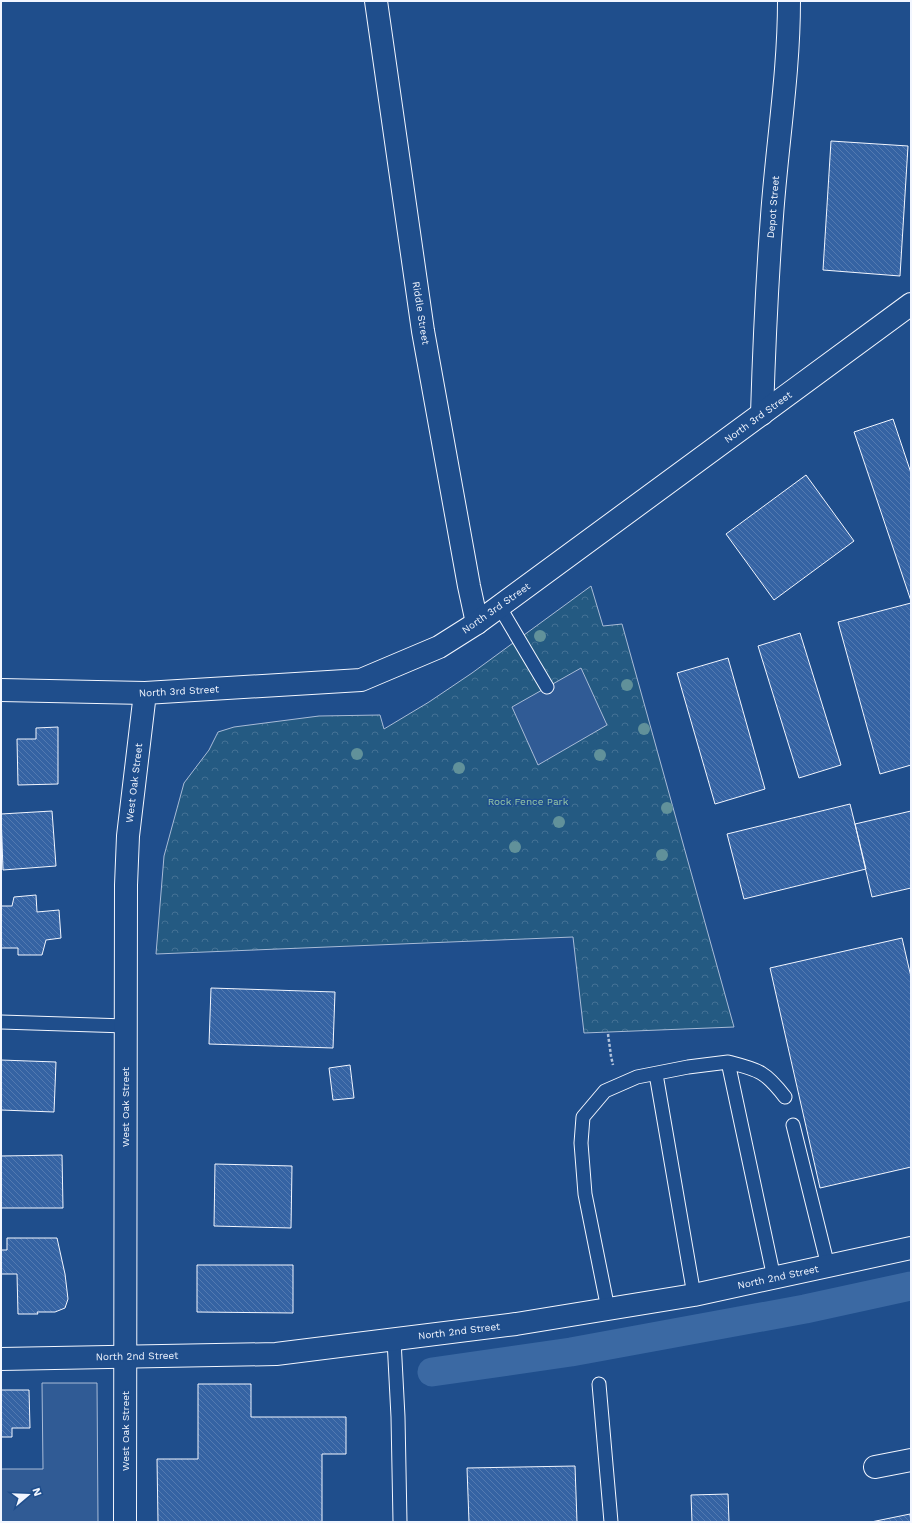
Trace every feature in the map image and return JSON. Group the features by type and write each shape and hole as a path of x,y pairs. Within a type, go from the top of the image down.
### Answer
{"street":[{"name":"Riddle Street","path":"376,1 423,331 477,623"},
{"name":"Depot Street","path":"762,414 763,370 772,217 789,38 789,1"},
{"name":"North 3rd Street","path":"1,690 145,693 360,680 439,647 477,623 911,304"},
{"name":"West Oak Street","path":"125,1522 126,885 128,836 145,693"},
{"name":"North 2nd Street","path":"1,1359 276,1354 394,1340 516,1324 694,1295 911,1248"},
{"path":"875,1467 911,1460"}],"lane":[{"path":"499,606 547,687"},
{"path":"1,1022 126,1026"},
{"path":"608,1309 585,1194 581,1143 583,1117 605,1091 637,1077 688,1067 728,1062 755,1069 772,1080 785,1097"},
{"path":"728,1062 774,1278"},
{"path":"656,1074 694,1295"},
{"path":"793,1125 828,1266"},
{"path":"394,1340 398,1417 400,1522"},
{"path":"599,1384 611,1522"}],"path":[{"path":"608,1034 611,1056 619,1085"}],"green space":[{"name":"Rock Fence Park","path":"591,586 603,626 622,624 734,1027 584,1033 573,937 156,954 164,856 184,783 209,750 218,732 234,727 319,716 380,715 384,729 429,702 472,673"}],"shaded area":[{"path":"581,668 607,725 538,765 512,707"},
{"path":"42,1383 97,1383 98,1522 1,1522 1,1469 43,1469"}],"building":[{"path":"831,141 908,146 900,276 823,270"},
{"path":"893,419 911,473 911,601 854,432"},
{"path":"806,475 854,541 774,600 726,534"},
{"path":"911,603 911,765 880,774 838,622"},
{"path":"800,633 841,765 799,778 758,646"},
{"path":"728,658 765,789 715,804 677,673"},
{"path":"58,727 58,784 18,785 17,739 36,739 36,728"},
{"path":"850,804 866,869 744,899 727,834"},
{"path":"52,811 56,866 3,870 1,814"},
{"path":"911,811 911,888 872,897 855,824"},
{"path":"36,895 37,912 59,910 61,938 46,940 42,955 18,955 18,948 1,948 1,906 12,906 14,897"},
{"path":"902,938 911,977 911,1167 820,1188 770,968"},
{"path":"211,988 335,992 333,1048 209,1044"},
{"path":"1,1060 56,1062 54,1112 1,1110"},
{"path":"350,1065 354,1098 333,1100 329,1068"},
{"path":"62,1155 63,1208 1,1208 1,1156"},
{"path":"215,1164 292,1166 291,1228 214,1226"},
{"path":"7,1238 57,1238 65,1274 68,1299 65,1308 55,1312 18,1314 17,1274 1,1274 1,1250 7,1250"},
{"path":"197,1265 293,1265 293,1313 197,1312"},
{"path":"198,1384 251,1384 251,1417 346,1417 346,1454 322,1454 322,1522 158,1522 157,1459 198,1459"},
{"path":"1,1390 29,1390 30,1428 12,1428 12,1437 1,1437"},
{"path":"575,1466 577,1522 469,1522 467,1468"},
{"path":"728,1494 729,1522 692,1522 691,1495"},
{"path":"910,1514 911,1522 871,1522"}],"waterway":[{"path":"432,1372 571,1352 805,1309 911,1286"}]}
